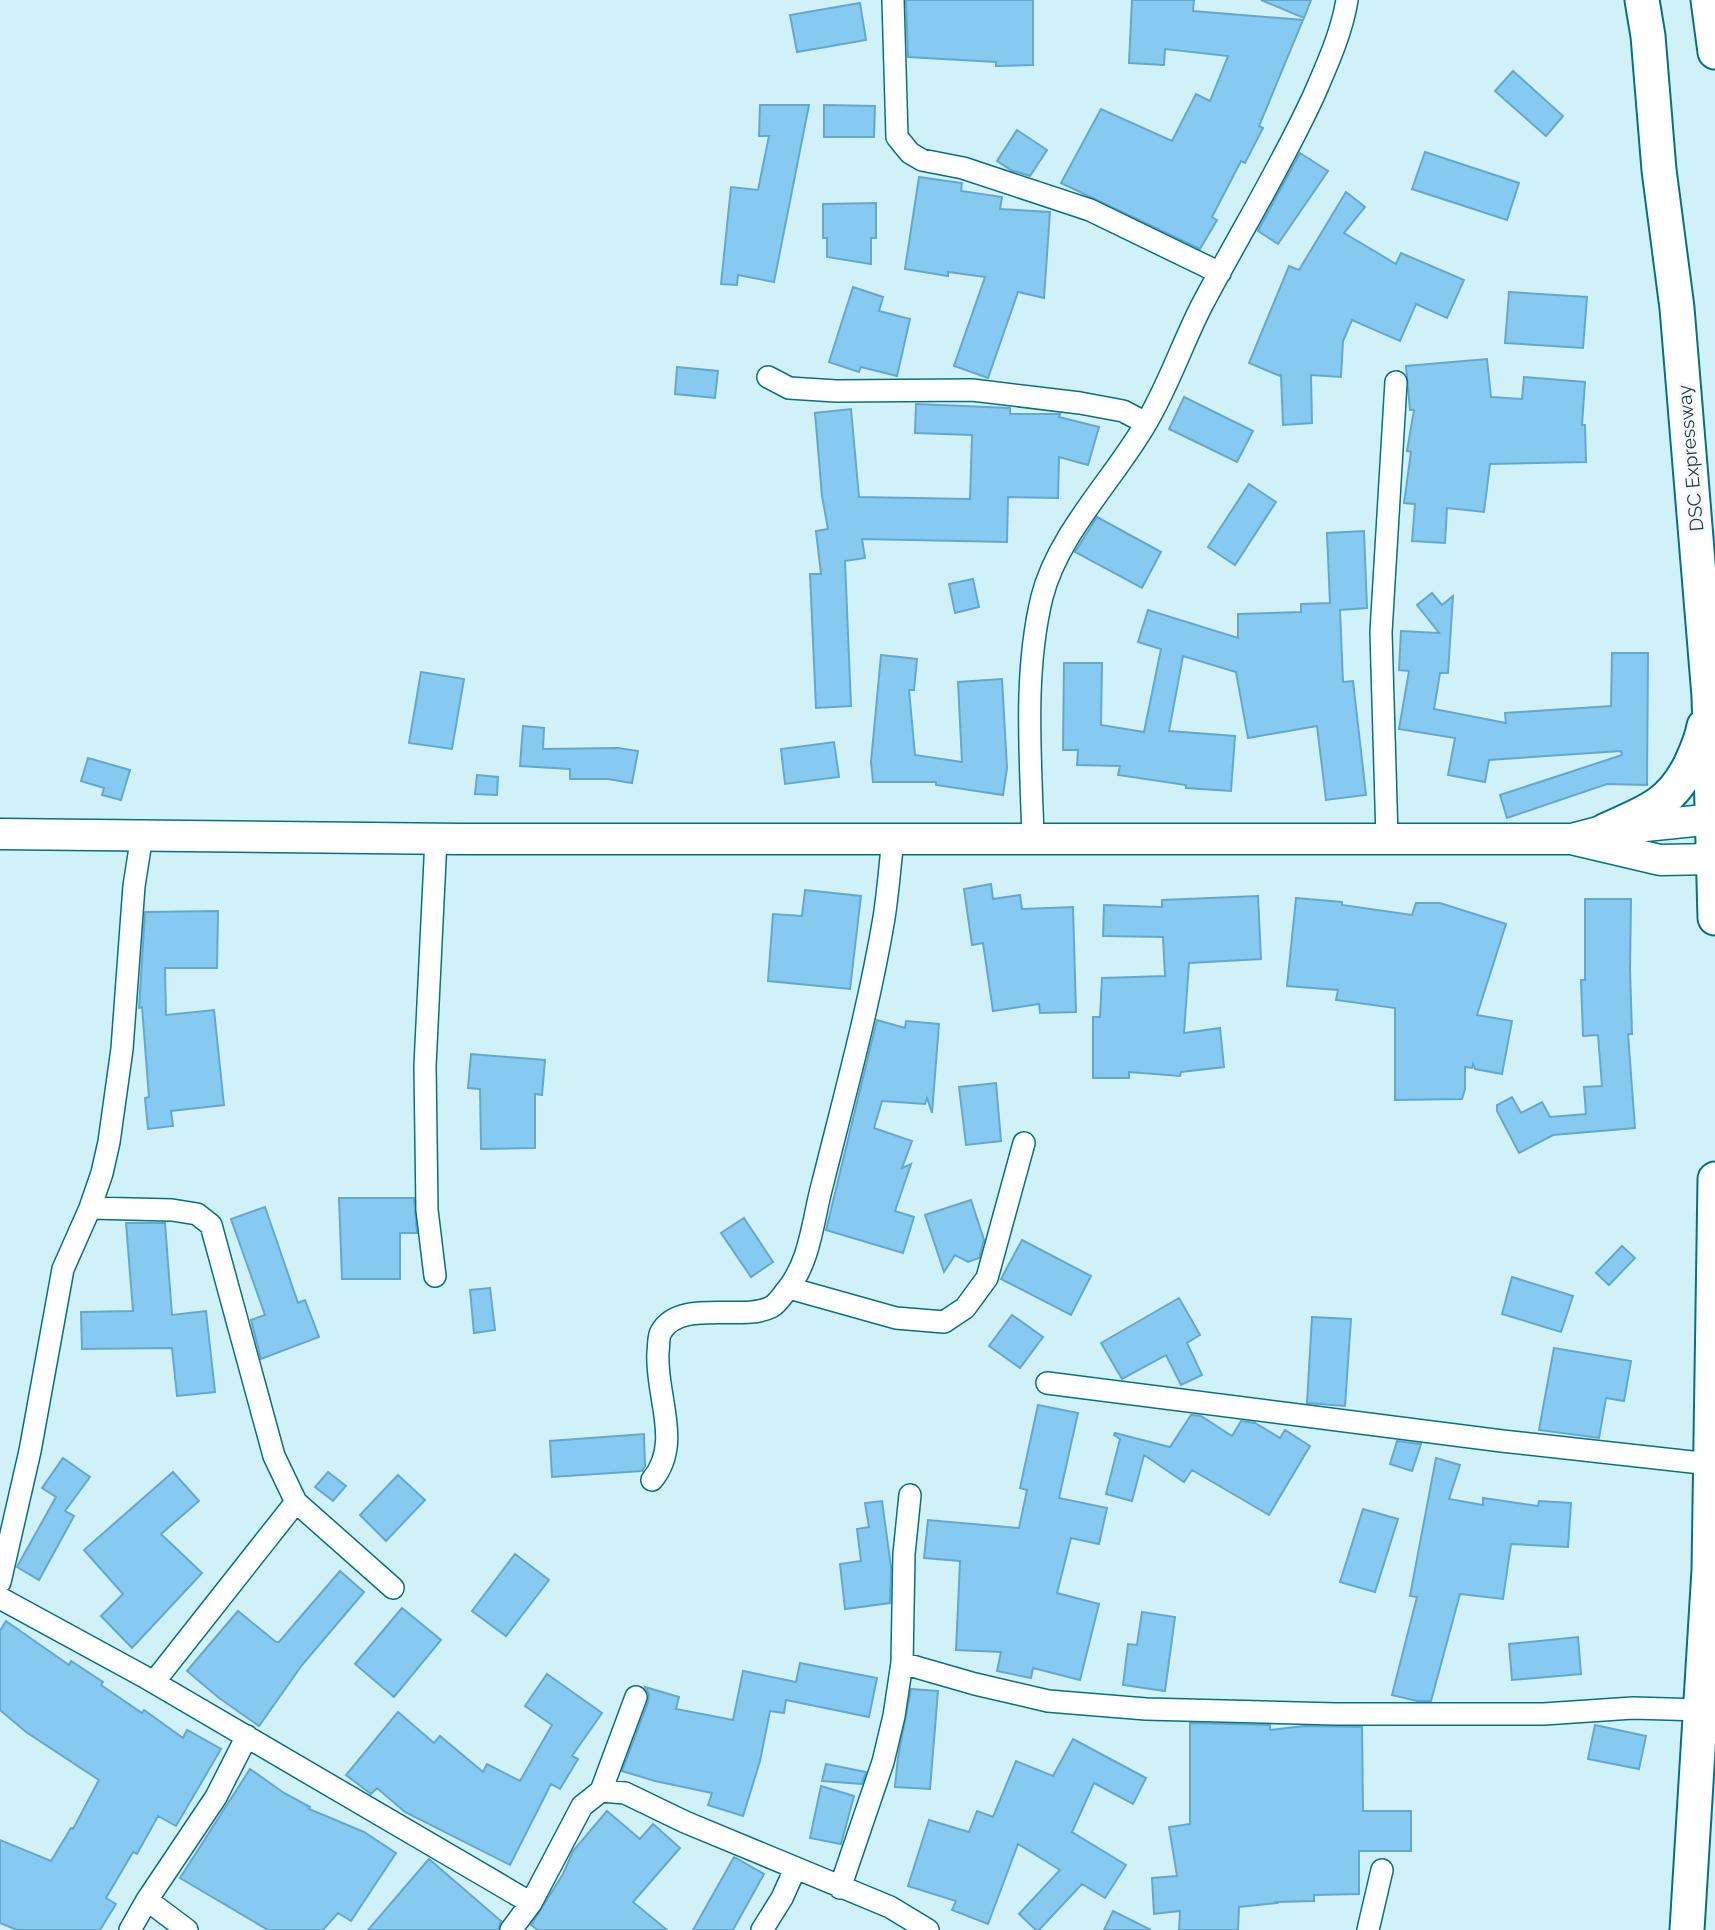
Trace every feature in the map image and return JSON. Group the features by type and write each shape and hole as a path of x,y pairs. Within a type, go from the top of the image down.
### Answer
{"main road":[{"name":"DSC Expressway","path":"1642,0 1677,308 1709,696 1715,918"},
{"path":"1708,0 1715,52"},
{"path":"1606,830 1667,799 1682,783 1703,732 1709,696"},
{"path":"1572,839 1606,830 1714,819"},
{"path":"0,834 436,839 1572,839 1660,860 1714,859"},
{"path":"1687,1930 1709,1570 1715,1179"}],"street":[{"path":"893,0 897,137 910,153 922,160 962,169 1090,210 1220,273"},
{"path":"1033,840 1031,668 1042,595 1058,557 1085,511 1146,424 1201,307 1294,138 1326,67 1347,0"},
{"path":"768,377 789,388 971,390 1123,411 1146,424"},
{"path":"1387,838 1381,632 1396,382"},
{"path":"0,1582 30,1451 63,1269 90,1208 109,1142 122,1049 134,886 142,835"},
{"path":"435,1276 427,1210 425,1066 436,839"},
{"path":"652,1480 662,1468 668,1441 657,1371 660,1333 669,1322 695,1312 746,1312 772,1306 789,1288 807,1254 857,1051 884,918 893,839"},
{"path":"789,1288 897,1318 944,1322 965,1308 987,1278 1024,1143"},
{"path":"90,1208 172,1210 197,1214 211,1225 274,1456 296,1503 393,1588"},
{"path":"1047,1382 1503,1441 1710,1464"},
{"path":"840,1888 883,1762 894,1716 902,1663 904,1554 910,1495"},
{"path":"153,1682 296,1503"},
{"path":"0,1598 153,1682 531,1903"},
{"path":"902,1663 1048,1701 1146,1709 1335,1714 1544,1714 1633,1708 1702,1710"},
{"path":"511,1930 531,1903 583,1806 601,1791 636,1698"},
{"path":"130,1930 216,1797 247,1736"},
{"path":"601,1791 625,1793 685,1822 890,1907 928,1930"},
{"path":"762,1930 796,1869"},
{"path":"1368,1930 1382,1870"},
{"path":"147,1900 187,1930"}],"building":[{"path":"906,0 1033,0 1033,65 996,66 996,62 908,57"},
{"path":"1132,0 1194,0 1193,11 1303,20 1259,126 1263,128 1245,163 1241,161 1212,217 1217,220 1200,249 1061,183 1101,109 1172,141 1196,94 1210,101 1228,56 1165,49 1164,65 1129,63"},
{"path":"1261,0 1311,0 1304,18"},
{"path":"860,3 866,40 797,52 790,15"},
{"path":"1513,71 1563,116 1546,136 1495,91"},
{"path":"760,105 809,105 774,282 738,275 737,285 721,284 731,187 758,190 769,136 759,136"},
{"path":"824,105 875,106 874,137 824,137"},
{"path":"1017,130 1047,150 1030,176 1011,170 997,161"},
{"path":"1425,152 1519,183 1507,220 1412,189"},
{"path":"1300,153 1328,171 1278,244 1258,231"},
{"path":"919,177 962,183 961,191 1002,197 1000,209 1050,212 1044,298 1018,292 988,378 954,366 985,277 948,272 948,276 905,269"},
{"path":"1346,192 1365,207 1344,233 1396,264 1401,253 1464,280 1447,318 1416,304 1400,341 1352,320 1343,341 1341,377 1311,375 1312,423 1283,425 1281,374 1280,376 1249,363 1289,266 1299,270"},
{"path":"876,203 876,238 871,238 871,264 827,257 827,238 823,238 823,204"},
{"path":"853,287 883,297 879,311 910,319 897,376 861,367 859,372 829,362"},
{"path":"1509,292 1587,297 1583,348 1505,343"},
{"path":"1487,359 1491,397 1522,399 1524,377 1585,382 1582,425 1585,425 1586,462 1490,464 1484,512 1447,508 1445,543 1412,541 1415,504 1404,503 1411,452 1407,451 1414,410 1410,410 1406,366"},
{"path":"677,367 718,371 715,398 675,394"},
{"path":"1184,397 1253,431 1237,462 1169,429"},
{"path":"916,404 1010,408 1010,414 1060,414 1059,417 1099,427 1088,465 1059,457 1058,498 1008,497 1007,542 862,539 865,558 845,561 851,706 816,708 810,574 821,574 816,531 828,529 822,496 815,413 851,409 859,497 970,499 972,435 915,433"},
{"path":"1249,484 1276,502 1235,565 1208,547"},
{"path":"1097,517 1161,552 1142,588 1075,552"},
{"path":"1364,531 1367,608 1340,610 1343,682 1353,681 1366,795 1326,800 1317,726 1248,738 1236,672 1183,656 1169,731 1235,736 1231,791 1186,788 1186,785 1118,775 1120,766 1077,765 1078,750 1063,750 1064,663 1102,663 1101,725 1144,732 1161,649 1138,642 1148,610 1238,638 1238,614 1301,612 1301,604 1330,603 1327,533"},
{"path":"973,579 979,607 955,613 949,584"},
{"path":"1432,593 1442,605 1453,596 1448,673 1440,673 1434,709 1506,723 1505,713 1611,706 1612,653 1648,653 1647,785 1607,784 1507,818 1500,795 1622,755 1621,751 1489,760 1485,782 1448,775 1455,738 1399,729 1409,671 1399,670 1401,631 1439,633 1417,605"},
{"path":"881,655 917,659 914,690 909,690 915,755 962,762 958,682 1002,679 1007,768 1003,795 936,785 936,782 873,782 871,762"},
{"path":"421,672 464,679 452,749 409,743"},
{"path":"523,726 544,728 543,749 618,748 638,751 632,783 608,779 570,779 570,769 520,766"},
{"path":"834,742 839,777 785,784 781,749"},
{"path":"88,758 130,770 121,800 102,795 104,788 81,781"},
{"path":"477,775 498,777 497,795 475,794"},
{"path":"991,884 993,899 1020,895 1022,909 1073,907 1076,1012 1040,1013 1039,1004 993,1011 983,943 972,945 964,889"},
{"path":"805,890 861,896 850,989 768,981 773,914 802,916"},
{"path":"1258,896 1261,959 1189,963 1184,1033 1220,1028 1224,1067 1181,1072 1180,1076 1129,1072 1129,1078 1093,1078 1093,1017 1100,1017 1102,978 1165,976 1163,937 1103,936 1104,905 1162,907 1162,900"},
{"path":"1296,898 1342,902 1342,905 1412,915 1416,903 1440,903 1506,924 1477,1015 1512,1021 1502,1074 1475,1069 1473,1064 1472,1068 1465,1067 1462,1099 1395,1100 1395,1008 1336,1000 1338,990 1287,986"},
{"path":"1585,899 1631,899 1632,1034 1628,1034 1635,1128 1553,1135 1519,1153 1497,1111 1497,1105 1512,1097 1521,1113 1542,1102 1550,1117 1586,1114 1584,1087 1602,1086 1598,1035 1583,1036 1581,980 1585,980"},
{"path":"218,911 217,968 165,968 166,1015 214,1010 224,1105 171,1111 173,1126 148,1129 145,1098 149,1097 142,1007 139,1008 145,912"},
{"path":"877,1020 905,1028 906,1021 939,1024 932,1113 927,1098 925,1104 882,1101 874,1128 912,1141 902,1168 911,1164 895,1211 914,1217 903,1253 826,1230"},
{"path":"471,1054 545,1060 542,1095 535,1094 535,1148 481,1149 480,1089 468,1088"},
{"path":"996,1083 1001,1141 966,1145 959,1087"},
{"path":"339,1198 414,1198 417,1233 400,1233 400,1279 342,1279"},
{"path":"971,1200 984,1240 979,1258 968,1262 955,1255 944,1272 925,1215"},
{"path":"265,1207 298,1303 305,1300 319,1337 261,1359 251,1320 265,1315 231,1219"},
{"path":"744,1218 773,1262 751,1277 721,1233"},
{"path":"126,1223 165,1223 172,1315 206,1311 215,1392 177,1396 172,1348 82,1349 81,1312 133,1311"},
{"path":"1022,1240 1091,1276 1071,1315 1001,1279"},
{"path":"1622,1246 1635,1258 1609,1285 1596,1273"},
{"path":"1512,1277 1573,1296 1561,1332 1502,1314"},
{"path":"490,1288 495,1330 474,1333 470,1290"},
{"path":"1179,1298 1200,1335 1187,1343 1202,1375 1181,1385 1166,1355 1122,1379 1101,1343"},
{"path":"1012,1315 1043,1337 1020,1368 989,1346"},
{"path":"1312,1317 1351,1319 1345,1406 1307,1403"},
{"path":"1554,1348 1631,1361 1624,1401 1606,1398 1599,1438 1539,1430"},
{"path":"1038,1405 1078,1413 1059,1498 1107,1508 1099,1544 1071,1538 1057,1593 1099,1604 1080,1680 1033,1668 1031,1678 997,1671 1001,1652 956,1650 960,1561 924,1558 928,1520 1019,1528 1027,1490 1020,1488"},
{"path":"1191,1415 1201,1416 1232,1436 1241,1421 1255,1423 1280,1438 1285,1430 1310,1446 1269,1515 1192,1470 1184,1482 1144,1455 1132,1501 1106,1494 1120,1439 1115,1433 1170,1447"},
{"path":"644,1434 645,1466 642,1471 552,1477 550,1441"},
{"path":"1397,1441 1421,1444 1412,1471 1390,1464"},
{"path":"63,1458 90,1477 65,1511 74,1516 39,1580 17,1567 56,1497 42,1488"},
{"path":"1436,1458 1460,1465 1449,1499 1483,1505 1483,1498 1538,1506 1539,1501 1571,1503 1568,1547 1511,1544 1503,1599 1460,1594 1431,1701 1417,1701 1392,1695 1417,1597 1410,1596"},
{"path":"173,1472 199,1501 161,1534 202,1573 132,1648 101,1616 123,1594 84,1550"},
{"path":"328,1472 346,1486 333,1501 315,1487"},
{"path":"398,1475 425,1500 386,1541 360,1515"},
{"path":"882,1501 891,1567 890,1603 845,1609 840,1564 861,1561 857,1529 869,1527 865,1503"},
{"path":"1363,1509 1398,1519 1375,1592 1340,1582"},
{"path":"515,1554 549,1580 506,1636 472,1611"},
{"path":"340,1571 364,1592 302,1665 259,1726 187,1671 238,1611 279,1642"},
{"path":"402,1608 441,1640 394,1697 355,1664"},
{"path":"1142,1612 1175,1617 1165,1691 1123,1685 1128,1644 1137,1645"},
{"path":"6,1621 69,1665 71,1661 103,1682 101,1685 142,1713 144,1710 183,1738 187,1730 221,1749 176,1826 158,1816 137,1854 133,1852 106,1898 116,1904 100,1930 17,1930 0,1923 0,1840 51,1861 71,1828 73,1829 99,1780 26,1732 0,1710 0,1631"},
{"path":"1578,1637 1581,1674 1512,1680 1509,1644"},
{"path":"800,1663 877,1678 869,1717 786,1700 784,1713 770,1711 760,1761 743,1816 708,1805 712,1793 622,1771 648,1702 649,1694 645,1687 679,1697 676,1709 733,1720 743,1671 796,1682"},
{"path":"547,1674 602,1713 572,1756 578,1759 560,1789 551,1784 510,1865 405,1812 377,1788 371,1794 346,1775 398,1712 434,1743 440,1736 483,1772 487,1764 520,1781 552,1725 525,1706"},
{"path":"911,1689 938,1691 930,1789 895,1787"},
{"path":"1190,1723 1270,1725 1270,1730 1304,1726 1362,1727 1363,1811 1411,1811 1411,1851 1359,1851 1359,1894 1314,1895 1314,1901 1239,1907 1238,1930 1179,1930 1180,1911 1154,1914 1152,1878 1177,1876 1169,1827 1190,1824"},
{"path":"1595,1725 1646,1736 1639,1769 1588,1759"},
{"path":"1073,1739 1146,1778 1133,1804 1094,1783 1072,1832 1126,1865 1105,1898 1082,1884 1039,1930 1036,1930 1019,1914 1060,1870 1018,1844 988,1924 952,1910 956,1901 908,1886 929,1820 969,1832 977,1811 993,1817 1016,1761 1053,1776"},
{"path":"826,1764 866,1772 862,1784 822,1781"},
{"path":"250,1769 310,1807 309,1809 364,1832 396,1853 351,1921 338,1913 323,1930 268,1930 180,1878"},
{"path":"821,1786 854,1796 841,1844 810,1838"},
{"path":"607,1811 640,1839 653,1824 680,1848 633,1902 667,1930 538,1930 531,1925 563,1874 573,1851"},
{"path":"734,1857 764,1874 733,1930 693,1930"},
{"path":"429,1859 501,1921 498,1930 368,1930"},
{"path":"1113,1911 1151,1930 1104,1930"}]}
